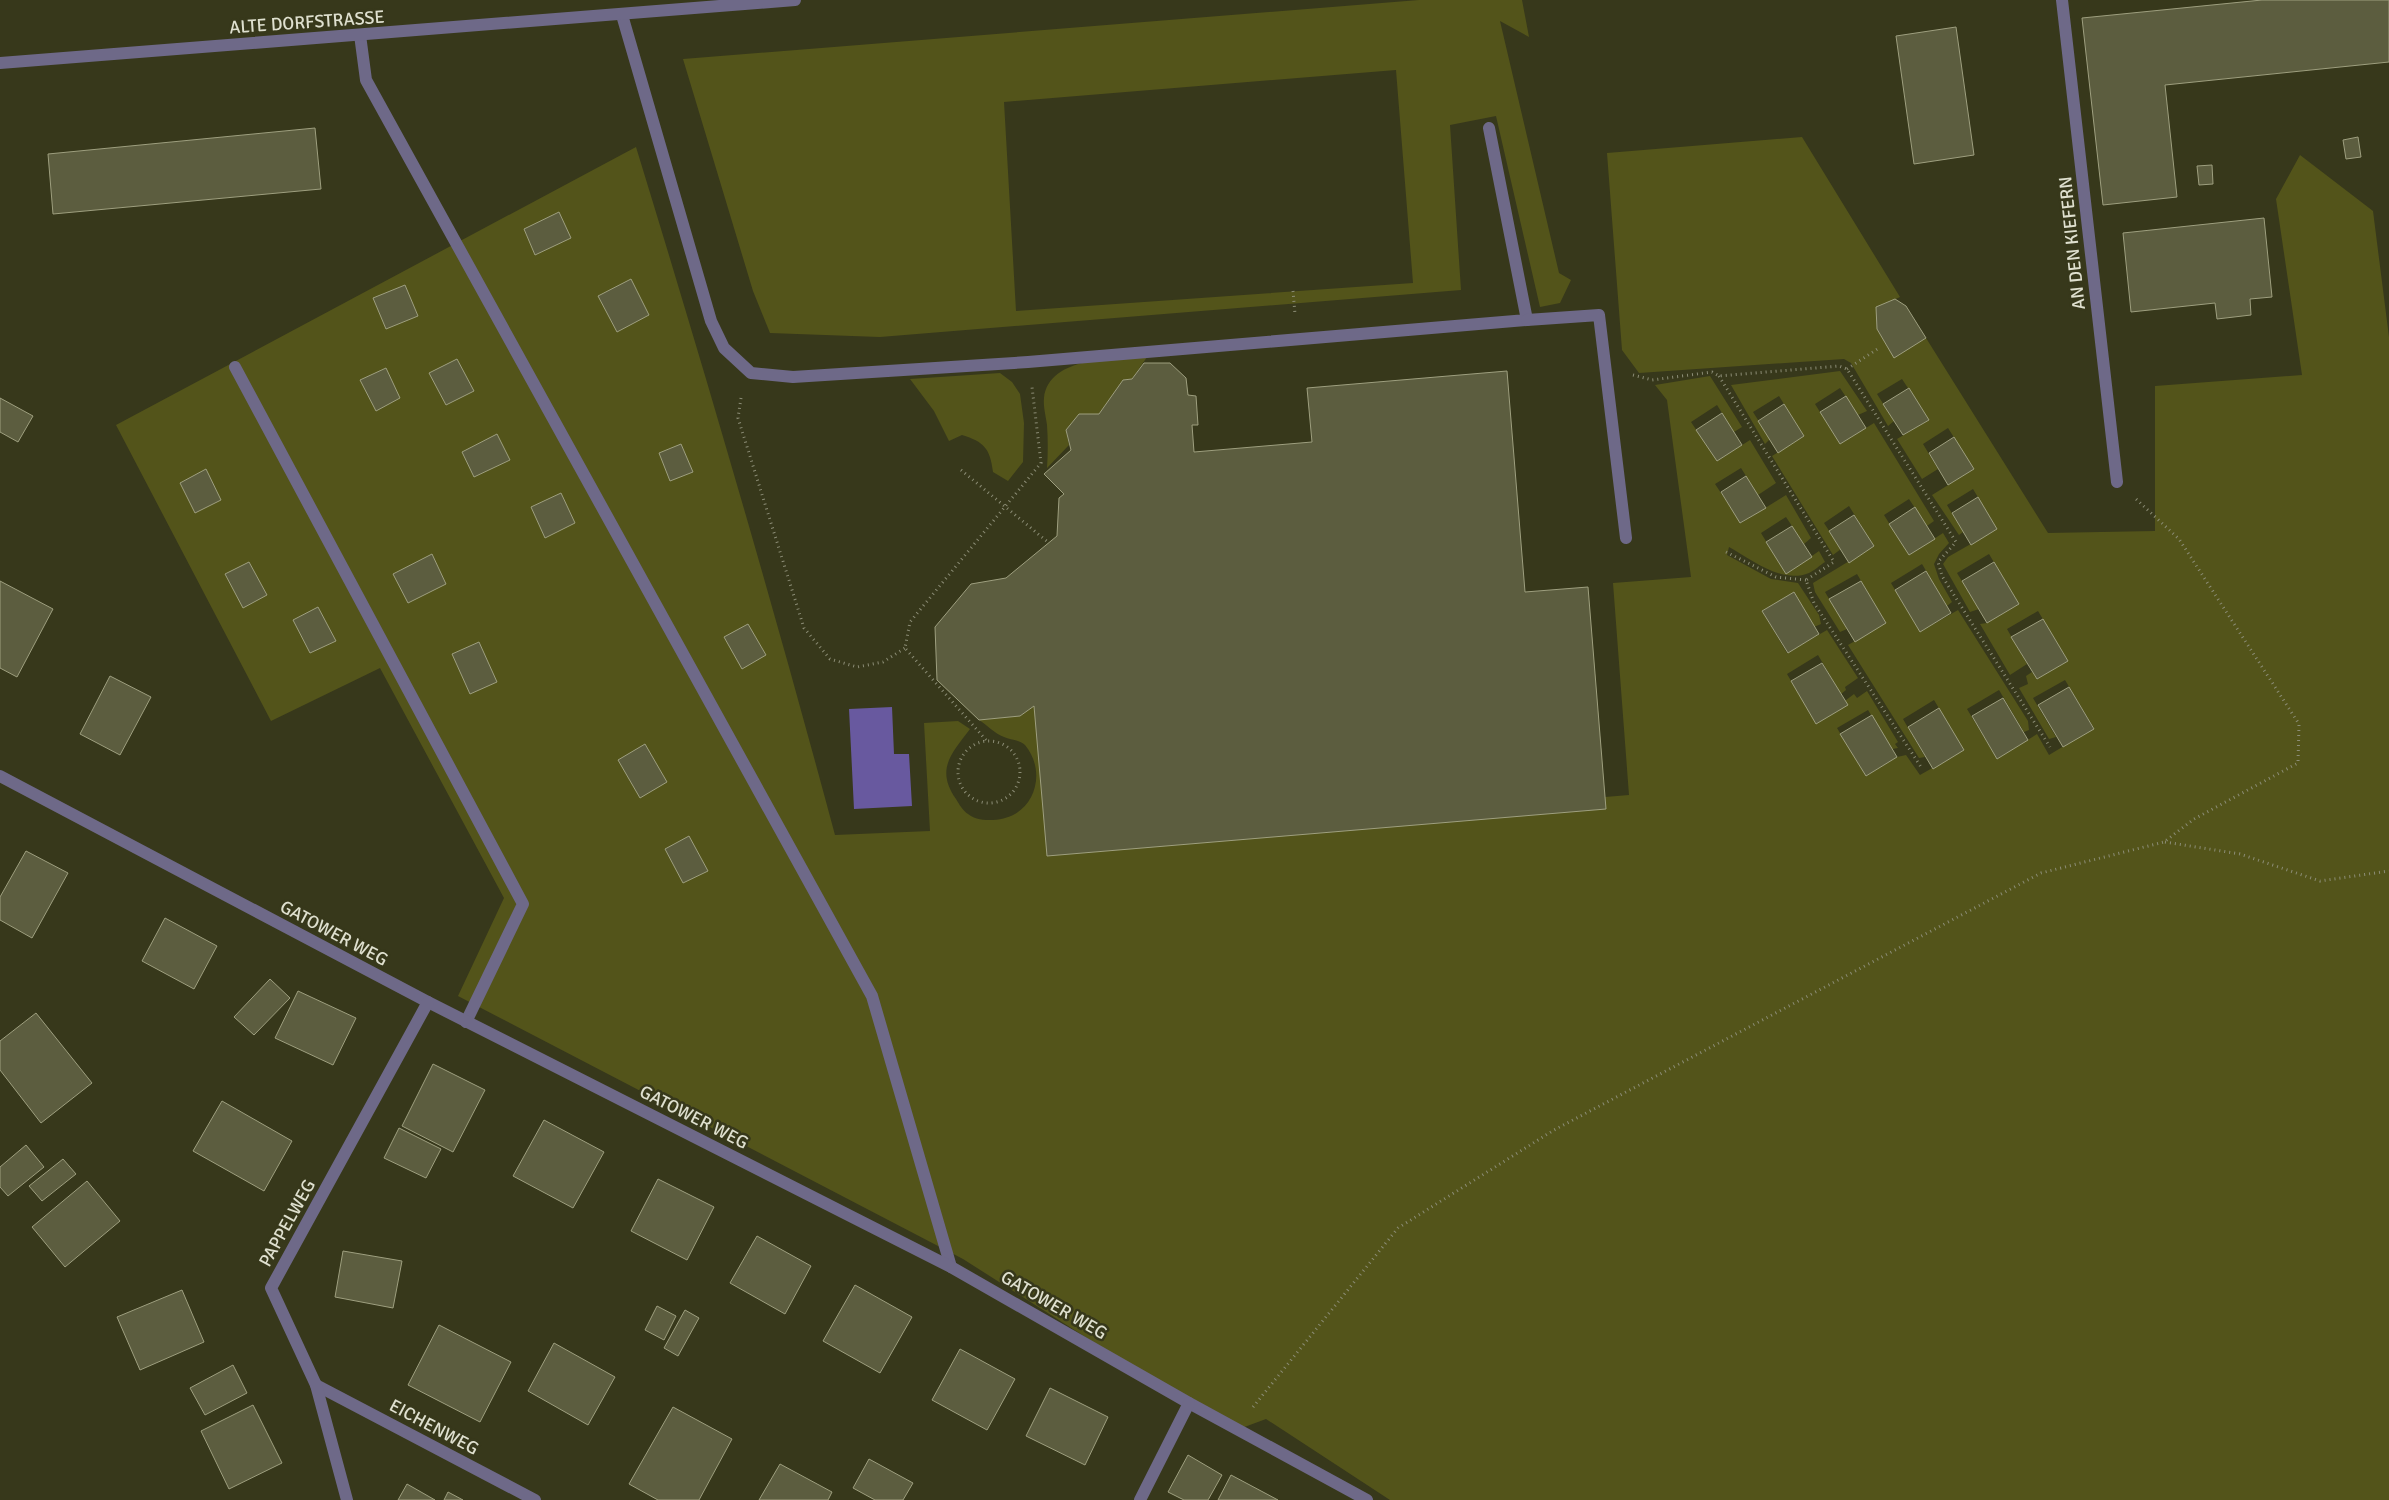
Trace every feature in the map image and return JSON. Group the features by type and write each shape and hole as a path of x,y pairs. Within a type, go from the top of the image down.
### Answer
{"street":[{"name":"ALTE DORFSTRASSE","path":"0,63 795,0"},
{"name":"AN DEN KIEFERN","path":"2062,0 2117,482"},
{"path":"622,15 712,321 724,348 751,373 793,377 1028,362 1599,315 1626,538"},
{"path":"360,35 366,80 469,263 872,996 951,1267"},
{"path":"1489,128 1527,320"},
{"path":"235,368 523,904 466,1022"},
{"name":"GATOWER WEG","path":"0,776 466,1022 951,1267 1189,1403 1367,1500"},
{"name":"PAPPELWEG","path":"347,1500 316,1385 271,1288 428,1002"},
{"name":"EICHENWEG","path":"316,1385 535,1500"},
{"path":"1140,1500 1189,1403"}],"path":[{"path":"1847,369 1879,348"},
{"path":"1602,352 1635,376 1652,380 1712,372 1719,376 1834,562 1806,580 1776,577 1726,552"},
{"path":"751,373 742,391 738,418 804,628 830,658 857,667 883,662 905,648 910,622 1041,463 1028,362"},
{"path":"1719,376 1839,366 1847,369 1956,542 1938,562 1942,576 2050,747"},
{"path":"962,470 1049,543"},
{"path":"2117,482 2179,539 2298,724 2298,763 2194,819 2164,842"},
{"path":"1806,580 1814,603 1921,767"},
{"path":"905,648 986,740 994,740 1006,745 1016,754 1021,770 1020,782 1012,795 996,804 984,803 973,799 963,790 957,772 959,762 969,747 986,740"},
{"path":"1239,1429 1256,1402 1398,1228 1554,1130 2041,873 2164,842 2240,854 2320,881 2389,871"}],"shaded area":[{"path":"1419,0 1522,0 1529,37 1500,21 1559,273 1571,280 1560,303 1540,307 1496,116 1450,125 1461,290 880,337 770,333 753,291 683,59","holes":["1396,70 1413,283 1016,311 1004,102"]},
{"path":"1802,137 1900,297 1876,308 1877,329 1894,357 1926,338 2048,533 2155,531 2155,386 2302,375 2276,199 2300,155 2373,211 2389,337 2389,1500 1390,1500 1266,1419 1239,1429 1189,1403 963,1259 458,996 504,898 380,668 271,721 116,425 636,147 788,662 835,835 930,831 924,723 958,721 970,729 948,762 946,770 950,788 961,807 971,816 986,820 1007,818 1018,812 1033,793 1036,769 1032,757 1023,743 1001,736 979,720 1020,716 1034,706 1588,587 1605,797 1629,795 1613,583 1691,577 1667,400 1655,385 1710,376 1742,427 1734,432 1717,405 1691,422 1717,461 1750,440 1776,483 1758,495 1741,468 1715,484 1741,523 1786,495 1811,538 1804,544 1786,517 1761,533 1786,574 1819,551 1825,562 1813,571 1799,576 1778,573 1768,569 1729,547 1727,555 1771,579 1798,583 1819,615 1821,624 1814,627 1794,592 1762,611 1787,653 1827,630 1858,678 1845,687 1846,690 1841,694 1818,655 1787,674 1816,723 1854,694 1857,698 1867,691 1898,742 1895,744 1898,748 1892,749 1868,710 1837,728 1866,776 1897,757 1906,755 1920,775 1964,750 1934,700 1903,719 1925,757 1919,758 1848,645 1886,623 1857,574 1825,592 1847,629 1840,632 1815,592 1813,583 1874,546 1849,506 1824,523 1841,549 1833,555 1772,456 1804,436 1779,396 1753,412 1770,439 1765,444 1731,385 1840,371 1867,411 1858,415 1840,388 1815,404 1840,444 1874,423 1934,521 1927,526 1909,499 1884,515 1909,555 1943,533 1949,543 1939,554 1934,564 1939,579 1952,602 1947,606 1922,564 1891,583 1920,632 1958,610 2028,721 2029,730 2024,732 1999,690 1967,709 1997,759 2037,734 2049,755 2094,728 2065,680 2033,698 2056,737 2049,739 2019,688 2028,684 2026,676 2032,672 2037,679 2068,661 2038,611 2007,629 2027,664 2010,675 1980,624 1987,623 2019,604 1989,554 1957,573 1979,609 1970,612 1943,564 1948,557 1997,529 1973,489 1947,505 1963,532 1959,535 1932,495 1974,469 1948,428 1923,444 1938,469 1922,479 1897,439 1929,420 1902,379 1877,394 1894,421 1888,426 1851,363 1844,359 1639,373 1622,350 1607,153"},
{"path":"1147,357 1132,379 1123,380 1099,414 1079,414 1066,430 1069,445 1047,468 1047,425 1044,398 1049,384 1058,374 1086,362"},
{"path":"1000,373 1012,382 1020,394 1024,423 1023,462 1008,481 993,472 988,452 981,443 962,435 949,441 934,411 910,379"},
{"path":"892,707 894,754 909,754 912,806 854,809 849,709"}],"building":[{"path":"2262,0 2389,0 2389,62 2165,85 2177,197 2103,205 2082,18"},
{"path":"1956,27 1974,155 1914,164 1896,36"},
{"path":"315,128 321,189 53,214 48,154"},
{"path":"2358,137 2361,157 2346,159 2343,140"},
{"path":"2212,165 2213,184 2199,185 2197,166"},
{"path":"559,212 571,238 535,255 524,229"},
{"path":"2264,218 2272,297 2250,299 2251,315 2217,319 2215,303 2131,312 2123,233"},
{"path":"631,279 649,315 617,332 598,296"},
{"path":"405,285 418,316 386,329 373,298"},
{"path":"1895,299 1906,306 1926,338 1894,358 1877,329 1876,307"},
{"path":"457,359 474,391 446,405 429,373"},
{"path":"1144,363 1170,363 1186,378 1188,395 1196,396 1198,425 1192,425 1194,452 1312,442 1307,388 1507,371 1525,592 1588,587 1606,809 1047,856 1034,706 1020,716 979,720 937,680 935,627 971,584 1006,578 1057,536 1059,498 1064,494 1044,474 1071,450 1066,430 1079,414 1099,414 1123,380 1132,379"},
{"path":"386,368 400,398 376,411 360,380"},
{"path":"1909,388 1929,420 1903,435 1883,404"},
{"path":"1846,396 1866,428 1840,444 1820,412"},
{"path":"0,398 33,416 18,442 0,432"},
{"path":"1784,404 1804,436 1778,453 1758,421"},
{"path":"1722,413 1742,445 1717,461 1696,430"},
{"path":"497,434 510,460 474,477 462,452"},
{"path":"1954,437 1974,469 1948,485 1929,453"},
{"path":"681,444 693,472 670,481 659,453"},
{"path":"206,469 221,500 195,513 180,483"},
{"path":"1746,476 1766,508 1740,523 1721,492"},
{"path":"561,493 575,523 545,538 531,507"},
{"path":"1978,497 1997,529 1971,545 1952,513"},
{"path":"1915,507 1935,539 1909,555 1889,524"},
{"path":"1854,515 1874,546 1849,563 1829,531"},
{"path":"1792,526 1812,557 1786,574 1766,542"},
{"path":"432,554 446,584 408,603 393,574"},
{"path":"249,562 267,595 243,608 225,574"},
{"path":"1994,562 2019,604 1987,623 1962,581"},
{"path":"1926,571 1951,613 1920,632 1895,590"},
{"path":"0,581 53,609 17,677 0,668"},
{"path":"1861,581 1886,623 1855,642 1829,599"},
{"path":"1794,592 1819,634 1788,653 1762,611"},
{"path":"318,607 336,641 310,653 293,620"},
{"path":"2043,619 2068,661 2037,679 2011,637"},
{"path":"748,624 766,655 742,669 724,637"},
{"path":"479,642 497,682 470,694 452,654"},
{"path":"1822,663 1848,705 1816,724 1791,681"},
{"path":"110,676 151,697 120,755 80,734"},
{"path":"2069,687 2094,729 2063,747 2038,705"},
{"path":"2003,698 2028,740 1997,759 1972,716"},
{"path":"1939,708 1964,750 1933,769 1908,727"},
{"path":"1872,715 1897,757 1866,776 1840,734"},
{"path":"645,744 667,782 640,798 618,760"},
{"path":"689,836 708,871 683,883 665,849"},
{"path":"26,851 68,873 32,938 0,920 0,897"},
{"path":"165,918 217,946 194,989 142,961"},
{"path":"270,979 290,998 254,1035 234,1017"},
{"path":"298,991 356,1018 333,1065 275,1038"},
{"path":"36,1013 92,1083 41,1123 0,1070 0,1041"},
{"path":"433,1064 485,1090 453,1152 402,1126"},
{"path":"222,1101 292,1141 264,1191 193,1151"},
{"path":"544,1120 604,1152 573,1208 513,1176"},
{"path":"399,1128 441,1149 426,1178 384,1158"},
{"path":"26,1145 44,1167 8,1196 0,1187 0,1167"},
{"path":"63,1159 76,1174 42,1201 29,1186"},
{"path":"658,1179 714,1207 687,1260 631,1231"},
{"path":"87,1181 120,1221 65,1267 32,1227"},
{"path":"757,1236 811,1266 785,1314 730,1283"},
{"path":"343,1251 402,1261 393,1308 335,1297"},
{"path":"855,1285 912,1317 880,1373 823,1341"},
{"path":"182,1290 204,1342 140,1370 117,1317"},
{"path":"657,1306 676,1316 664,1340 645,1330"},
{"path":"685,1310 699,1318 678,1356 664,1348"},
{"path":"439,1325 511,1362 480,1422 408,1385"},
{"path":"554,1343 615,1377 588,1425 528,1391"},
{"path":"960,1349 1015,1379 987,1430 932,1400"},
{"path":"233,1365 247,1393 205,1415 190,1388"},
{"path":"1050,1388 1108,1417 1085,1465 1026,1436"},
{"path":"253,1405 282,1463 229,1489 201,1431"},
{"path":"673,1407 732,1439 699,1500 658,1500 629,1484"},
{"path":"1188,1455 1222,1475 1208,1500 1184,1500 1168,1492"},
{"path":"869,1459 913,1483 903,1500 875,1500 853,1488"},
{"path":"780,1464 832,1492 828,1500 759,1500"},
{"path":"1231,1475 1278,1500 1218,1500"},
{"path":"407,1484 435,1500 398,1500"},
{"path":"448,1492 463,1500 444,1500"}]}
